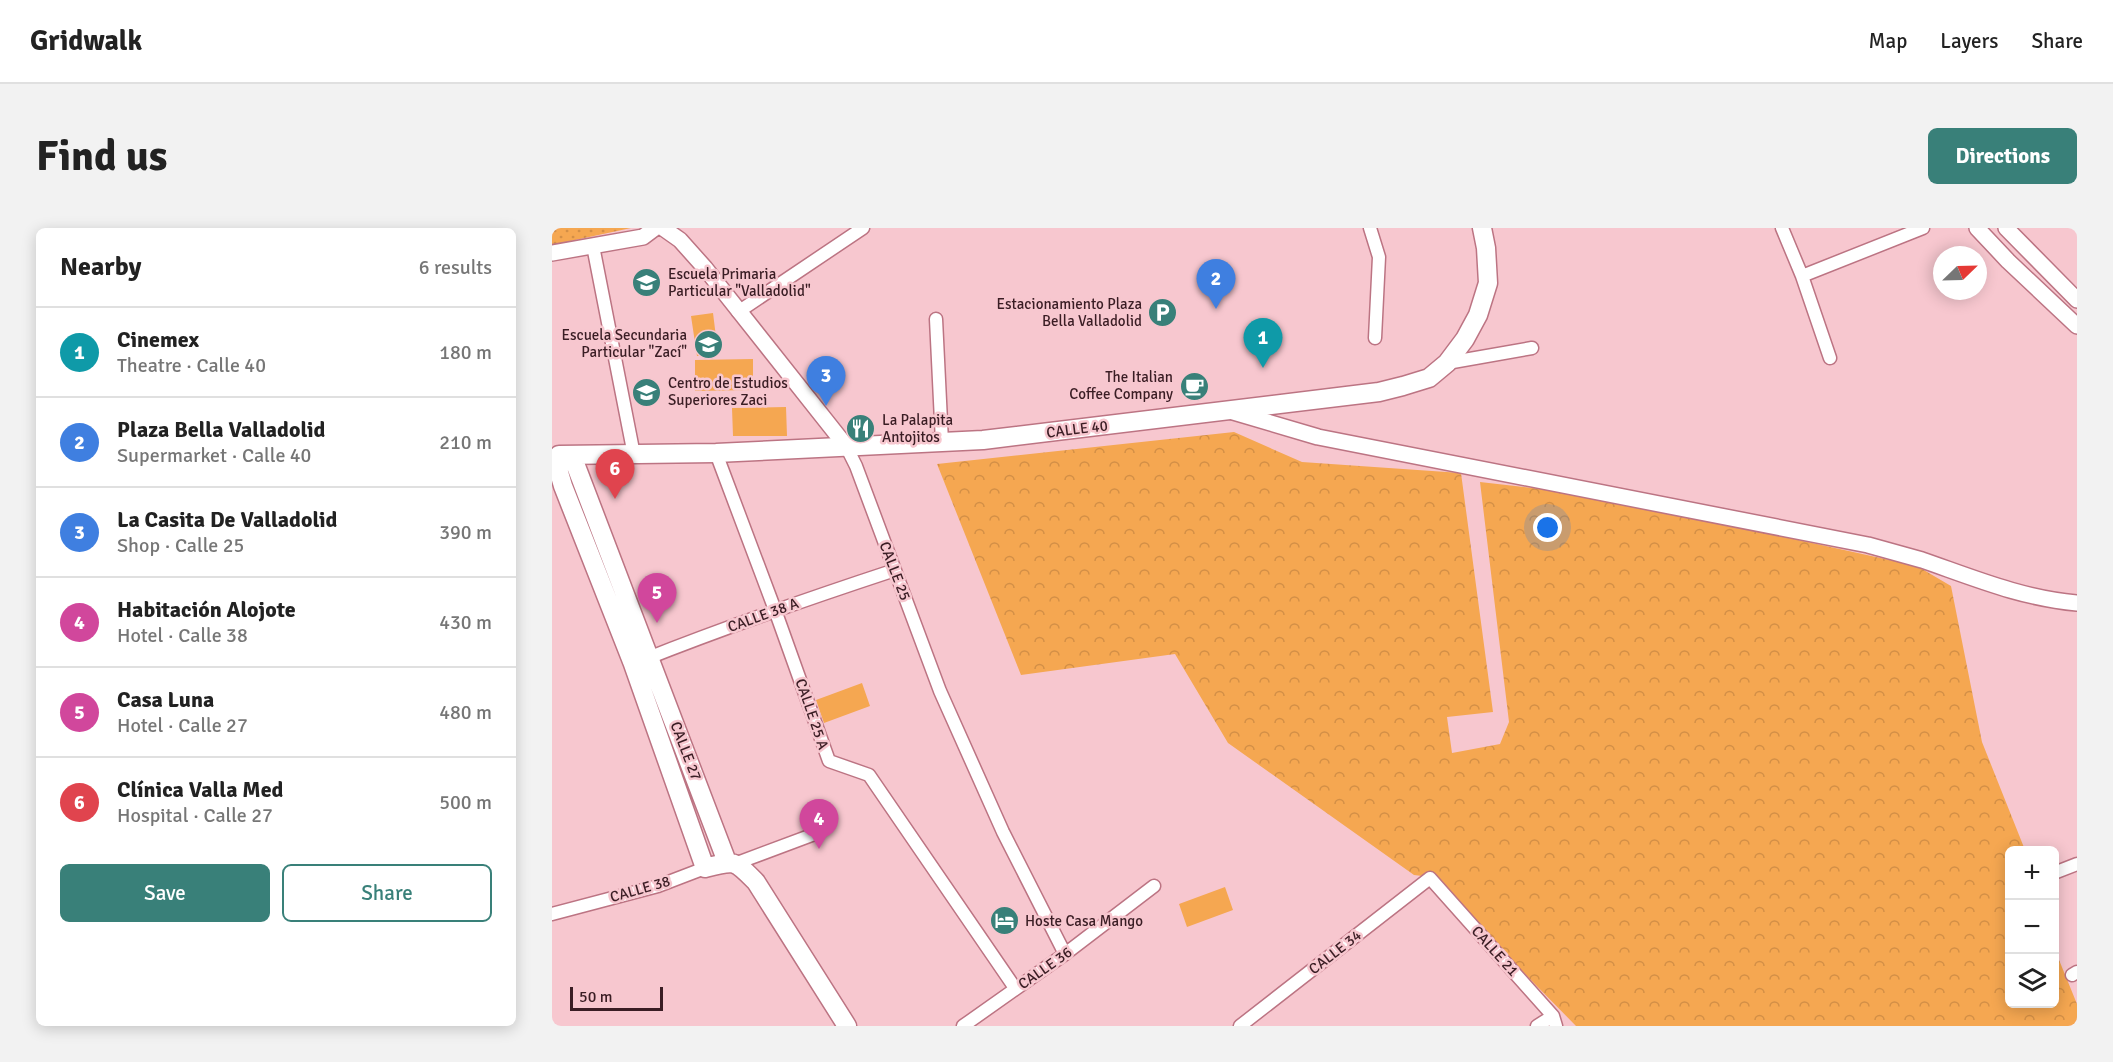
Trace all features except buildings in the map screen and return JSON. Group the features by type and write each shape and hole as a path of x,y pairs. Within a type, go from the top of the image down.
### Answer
{"main road":[{"name":"CALLE 40","path":"554,454 716,453 983,440 1379,392 1429,378 1447,363 1465,339 1478,315 1488,283 1486,248 1482,228"},
{"name":"CALLE 27","path":"554,454 570,459 576,466 732,863 756,882 847,1026"},
{"name":"CALLE 27","path":"554,454 563,486 633,664 705,868"},
{"name":"CALLE 38","path":"705,868 732,863"}],"street":[{"path":"552,253 643,237 655,228"},
{"name":"CALLE 25","path":"663,228 680,240 705,268 846,446 856,466 940,691 1003,832 1065,954"},
{"path":"738,312 863,228"},
{"path":"1370,228 1379,256 1374,338"},
{"path":"1782,228 1802,276 1830,358"},
{"path":"1802,276 1923,228"},
{"path":"1977,228 2008,261 2077,326"},
{"path":"2006,228 2077,300"},
{"path":"593,246 634,454"},
{"path":"936,319 942,442"},
{"path":"1447,363 1532,348"},
{"path":"1227,411 1318,437 1868,545 1921,560 1983,583 2047,600 2077,603"},
{"name":"CALLE 25 A","path":"716,453 776,610 829,761 869,775 1015,988"},
{"name":"CALLE 38 A","path":"633,664 776,610 895,570"},
{"name":"CALLE 38","path":"732,863 812,835"},
{"path":"2059,871 2077,864"},
{"name":"CALLE 38","path":"552,914 658,886 705,868"},
{"name":"CALLE 21","path":"1430,878 1555,1021"},
{"name":"CALLE 34","path":"1240,1026 1430,878"},
{"name":"CALLE 36","path":"963,1026 1065,954 1154,886"},
{"path":"1537,1026 1555,1021"}],"green space":[{"path":"552,228 631,228 552,245"},
{"path":"713,313 718,353 697,356 691,316"},
{"path":"753,359 753,390 695,391 695,360"},
{"path":"786,407 787,436 733,436 732,408"},
{"path":"1234,432 1302,462 1461,473 1493,712 1447,717 1452,753 1500,744 1509,722 1480,482 1593,495 1917,566 1951,586 1982,742 2023,846 2005,846 2005,1008 2059,1008 2059,960 2077,1004 2077,1026 1576,1026 1430,877 1414,875 1228,743 1175,654 1021,675 937,464"},
{"path":"862,683 870,706 824,723 816,700"},
{"path":"1225,887 1233,910 1187,927 1179,904"}],"place":[{"name":"Escuela Primaria Particular \"Valladolid\"","path":"647,283"},
{"name":"Plaza Bella Valladolid","path":"1216,309"},
{"name":"Estacionamiento Plaza Bella Valladolid","path":"1163,313"},
{"name":"Escuela Secundaria Particular \"Zací\"","path":"708,344"},
{"name":"Cinemex","path":"1263,368"},
{"name":"The Italian Coffee Company","path":"1194,386"},
{"name":"Centro de Estudios Superiores Zaci","path":"647,392"},
{"name":"La Casita De Valladolid","path":"826,406"},
{"name":"La Palapita Antojitos","path":"861,429"},
{"name":"Clínica Valla Med","path":"615,499"},
{"name":"Casa Luna","path":"657,623"},
{"name":"Habitación Alojote","path":"819,849"},
{"name":"Hoste Casa Mango","path":"1004,921"}]}
